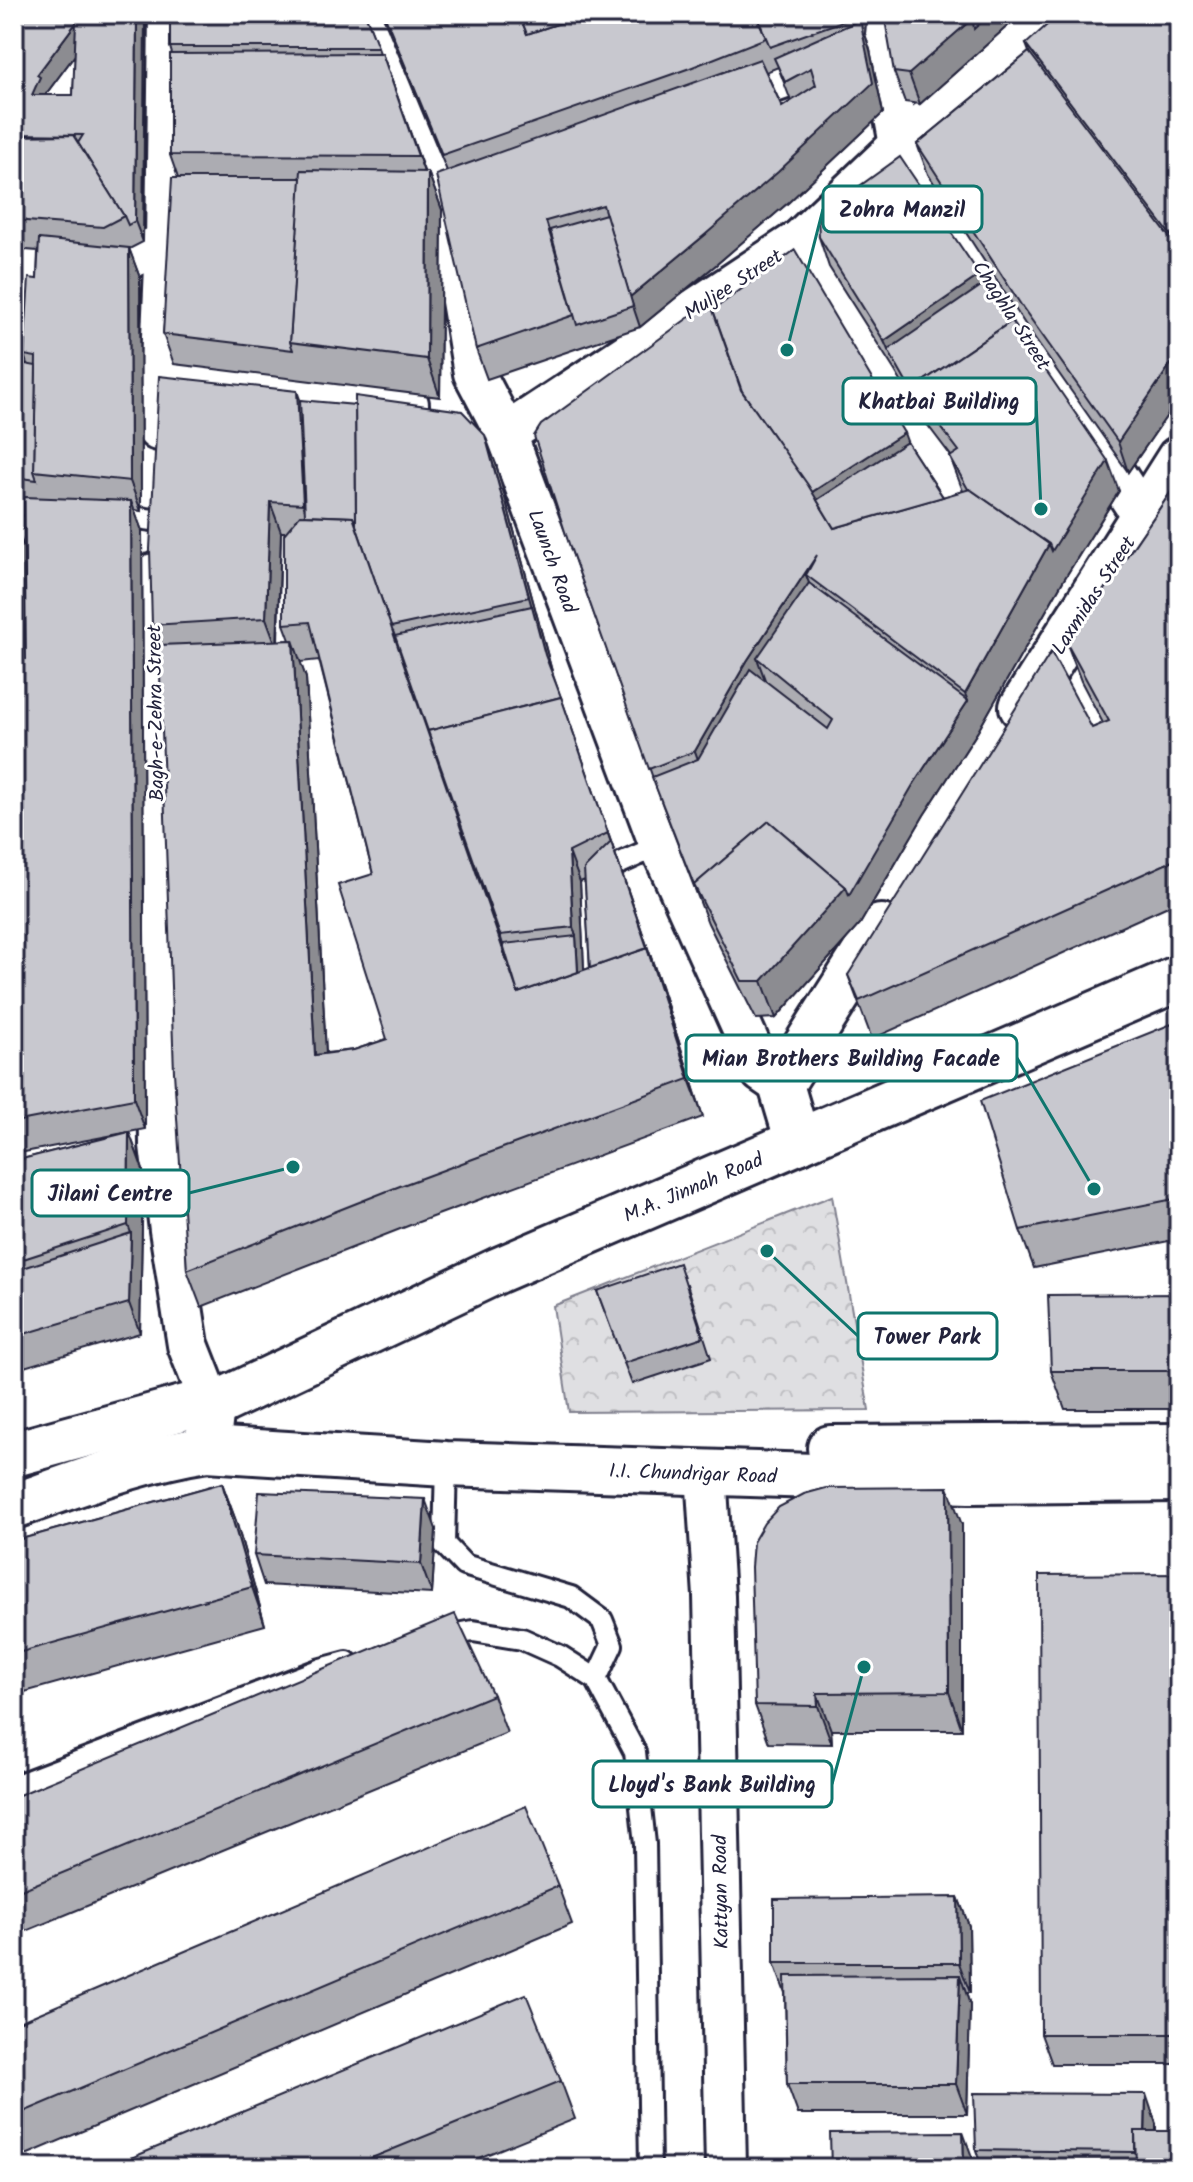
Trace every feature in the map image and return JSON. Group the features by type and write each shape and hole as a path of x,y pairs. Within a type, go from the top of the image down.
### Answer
{"main road":[{"name":"Laxmidas Street","path":"1000,741 1179,459"},
{"path":"798,1142 781,1085 899,900"},
{"name":"M.A. Jinnah Road","path":"14,1454 193,1405 212,1406 499,1270 1179,978"},
{"path":"14,1506 114,1472 207,1449 212,1406"},
{"name":"I.I. Chundrigar Road","path":"212,1406 234,1416 268,1424 492,1440 706,1448 1179,1446"},
{"name":"I.I. Chundrigar Road","path":"207,1449 446,1464 706,1473 969,1481 1179,1479"}],"street":[{"name":"Bagh-e-Zehra Street","path":"169,14 181,196 166,243 155,490 146,1148 170,1230 188,1345 212,1406"},
{"name":"Launch Road","path":"383,14 445,195 474,373 500,425 660,845 762,1072 781,1085"},
{"name":"Muljee Street","path":"500,425 800,240 900,145 1048,14"},
{"name":"Chaghla Street","path":"879,29 900,145 1143,517"},
{"path":"686,113 879,29"},
{"path":"800,240 961,515"},
{"path":"20,259 120,262 166,243"},
{"path":"162,373 500,425"},
{"name":"Kattyan Road","path":"706,1473 714,1596 726,2168"}],"lane":[{"path":"14,324 20,259"},
{"path":"14,503 84,512 155,490"},
{"path":"581,897 580,882 660,845"},
{"path":"446,1464 444,1544 464,1565 571,1597 602,1620 612,1645 596,1679"},
{"path":"411,1644 473,1631 522,1639 560,1656 596,1679 635,1752 644,1828 650,2168"},
{"path":"14,1786 307,1675 366,1657"}],"green space":[{"path":"832,1196 869,1410 569,1412 553,1306"}],"building":[{"path":"14,14 137,14 135,221 128,225 78,143 83,135 14,134","holes":["76,23 73,95 32,95 40,77 37,75"]},
{"path":"170,14 365,14 378,47 170,47"},
{"path":"384,14 519,14 527,34 581,14 756,14 766,38 690,68 442,155"},
{"path":"519,14 580,14 581,16 527,34"},
{"path":"756,14 857,14 857,16 770,47"},
{"path":"884,14 970,14 971,20 909,74 894,72"},
{"path":"972,14 990,14 974,29"},
{"path":"1059,14 1173,14 1179,19 1179,246 1026,44"},
{"path":"860,20 873,83 706,234 630,297 603,205 546,221 574,315 476,349 436,175 760,59 782,107 816,85 811,68 785,82 774,58"},
{"path":"1029,52 1179,250 1179,352 1118,442 1023,308 917,144"},
{"path":"382,53 418,156 170,155 170,54"},
{"path":"73,135 124,216 103,227 14,220 14,136"},
{"path":"900,157 980,275 884,341 819,237 818,216"},
{"path":"301,170 428,172 427,359 290,342"},
{"path":"172,178 301,178 290,342 293,350 163,334"},
{"path":"606,214 633,306 577,325 550,230"},
{"path":"39,239 129,248 130,481 34,471 36,357 24,355 29,278 37,279"},
{"path":"795,250 904,433 812,492 742,391 713,310"},
{"path":"984,284 1010,322 912,389 915,398 888,350"},
{"path":"710,302 741,390 808,485 834,528 970,489 1049,544 965,694 806,575 817,555 747,661 695,751 649,769 534,436 541,425"},
{"path":"1012,321 1108,461 1052,551 1049,544 968,489 950,457 959,451 912,389"},
{"path":"15,362 36,366 34,471 37,480 14,477"},
{"path":"159,376 297,391 303,504 270,502 266,618 152,625 150,549"},
{"path":"355,396 462,411 485,435 529,597 391,627 356,525"},
{"path":"300,400 355,405 356,525 353,517 305,515"},
{"path":"907,442 943,497 834,528 817,500"},
{"path":"1179,480 1179,858 859,1001 848,975 1051,652 1092,728 1109,721 1067,644"},
{"path":"24,497 131,501 134,1099 14,1122 14,526 26,660"},
{"path":"300,515 353,517 518,993 647,948 689,1079 400,1186 187,1270 174,1072 159,645 293,640 315,1055 354,1050 387,1039 338,885 373,874 310,622 284,624 284,534"},
{"path":"809,583 968,701 913,785 849,895 846,887 769,821 694,885 697,893 652,777 698,759 750,669 828,729 833,720 757,658"},
{"path":"532,606 545,655 561,697 428,731 395,636"},
{"path":"561,697 608,833 569,852 573,927 500,935 428,731"},
{"path":"769,821 846,887 762,981 742,981 694,885"},
{"path":"611,842 653,965 647,948 590,968 584,869"},
{"path":"576,936 578,972 518,993 503,944"},
{"path":"1179,1021 1179,1198 1020,1230 980,1101"},
{"path":"129,1132 128,1225 14,1262 14,1161"},
{"path":"131,1233 129,1303 14,1337 14,1271"},
{"path":"679,1263 703,1337 624,1363 597,1291"},
{"path":"1179,1294 1179,1371 1051,1371 1048,1295"},
{"path":"222,1483 252,1587 14,1654 14,1541"},
{"path":"948,1487 949,1692 817,1693 818,1706 755,1705 751,1567 753,1542 764,1523 779,1507 804,1494 826,1488"},
{"path":"259,1492 425,1499 421,1564 254,1555"},
{"path":"1179,1574 1179,2034 1041,2034 1039,1575"},
{"path":"455,1614 493,1695 14,1893 14,1797"},
{"path":"526,1806 558,1886 14,2116 14,2024"},
{"path":"958,1897 959,1963 774,1963 774,1899"},
{"path":"960,1975 956,2084 787,2084 785,1976"},
{"path":"526,1994 561,2081 347,2168 107,2168"},
{"path":"974,2093 1146,2094 1145,2131 1135,2131 1135,2152 976,2150"},
{"path":"1135,2131 1179,2131 1179,2168 1136,2168"},
{"path":"963,2132 964,2168 831,2168 830,2133"}],"place":[{"name":"Zohra Manzil","path":"787,350"},
{"name":"Khatbai Building","path":"1041,509"},
{"name":"Jilani Centre","path":"293,1167"},
{"name":"Mian Brothers Building Facade","path":"1094,1189"},
{"name":"Tower Park","path":"767,1251"},
{"name":"Lloyd's Bank Building","path":"864,1667"}]}
